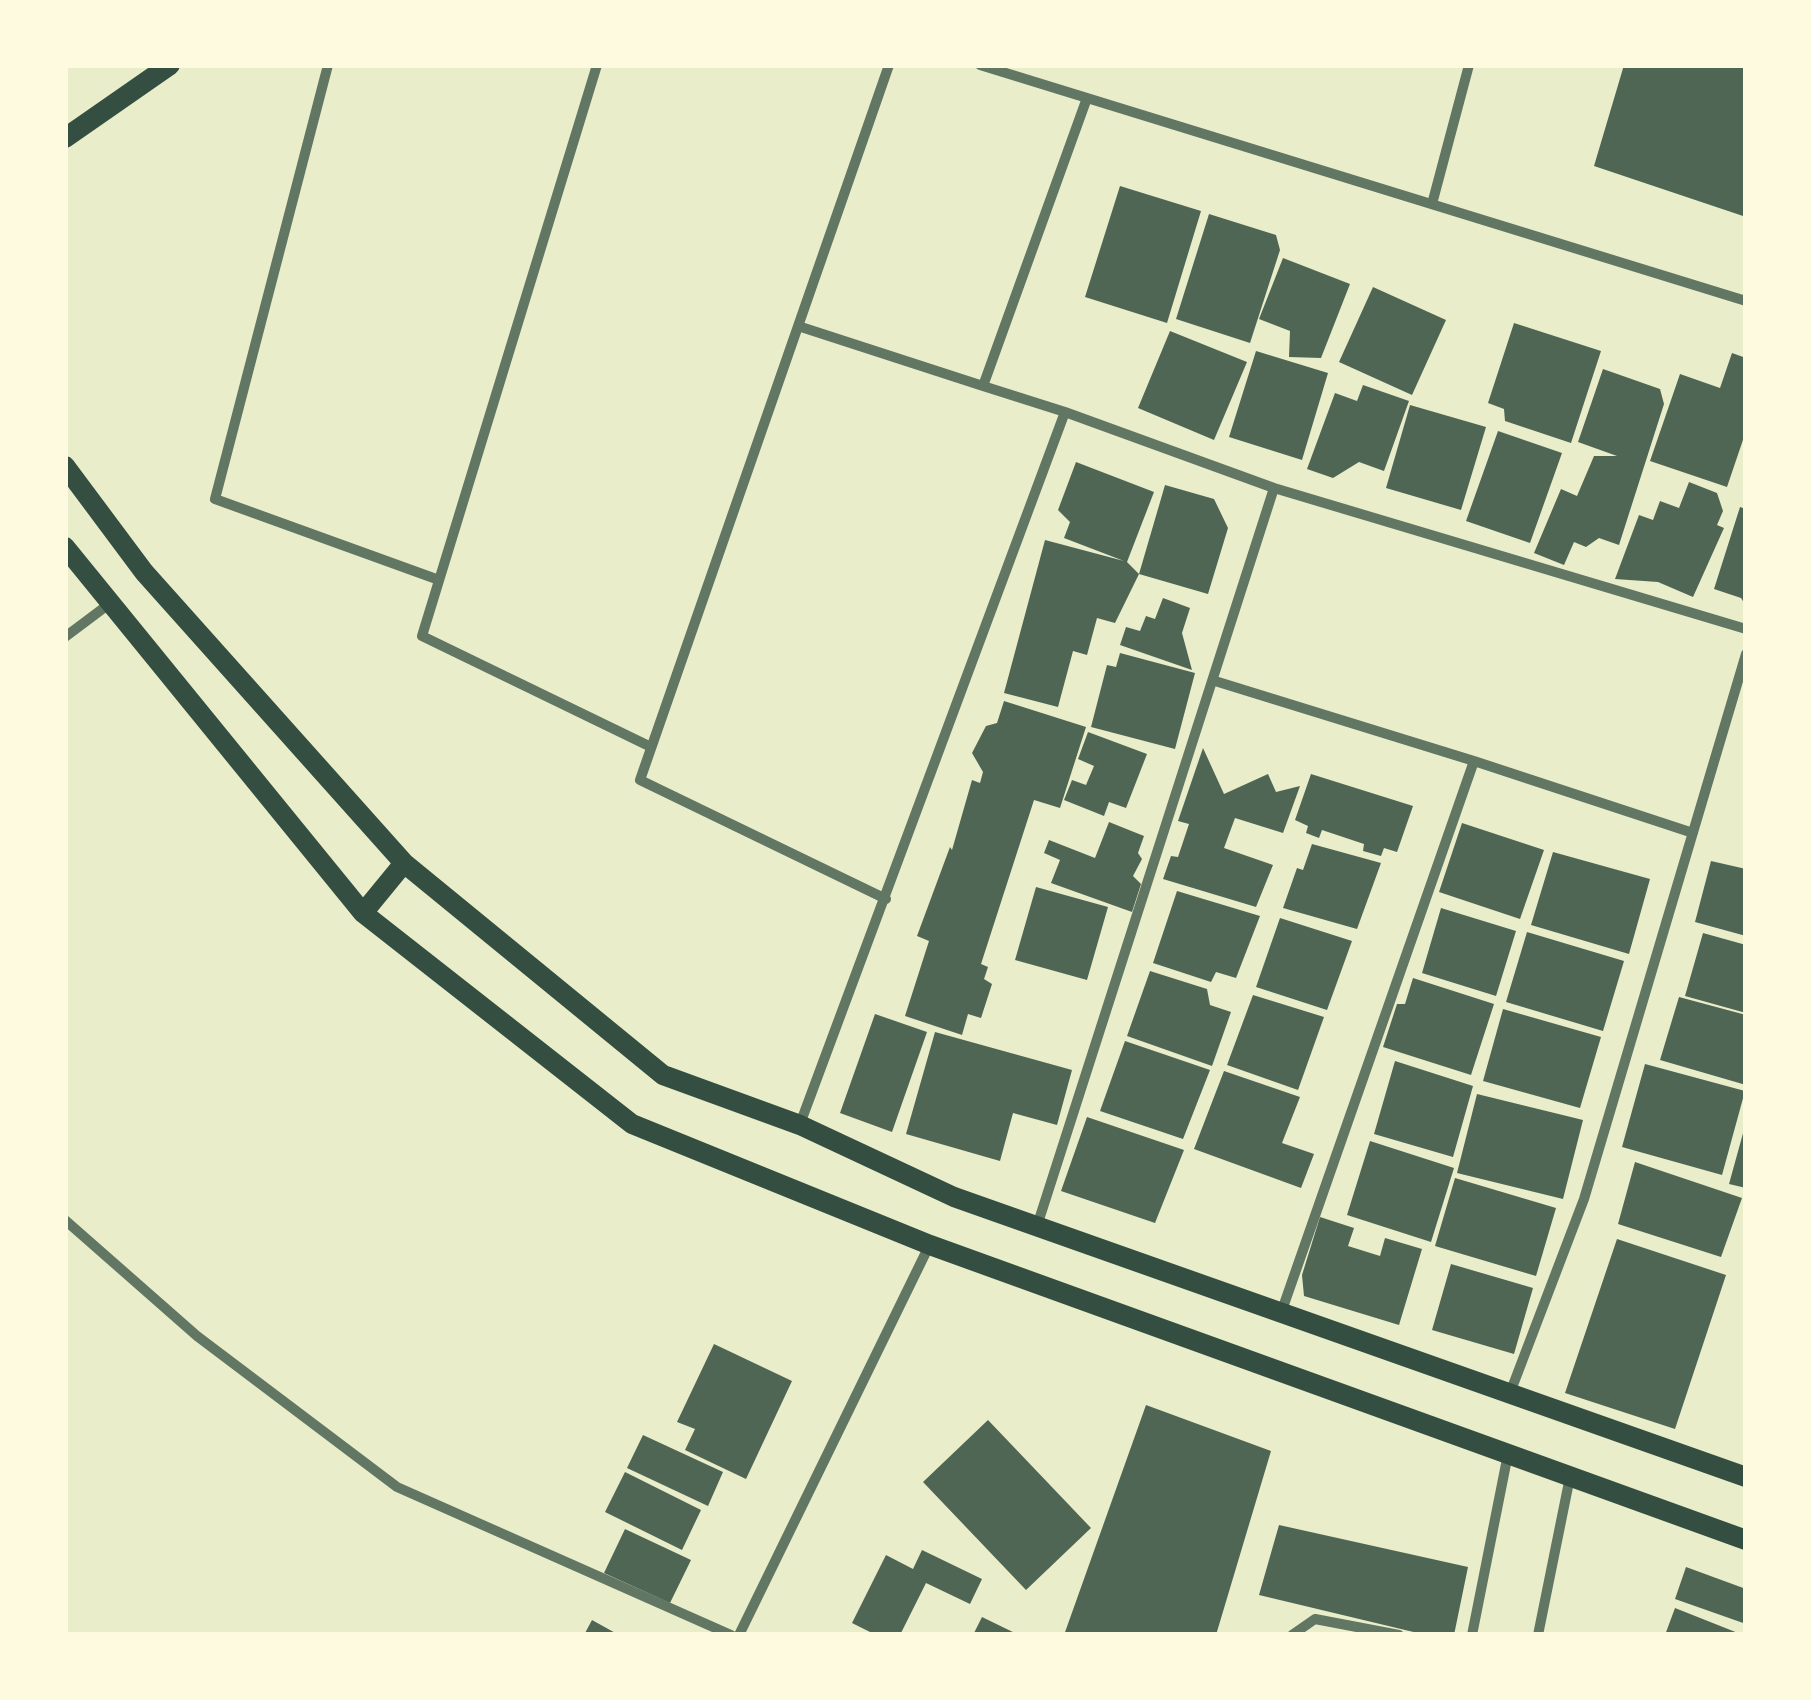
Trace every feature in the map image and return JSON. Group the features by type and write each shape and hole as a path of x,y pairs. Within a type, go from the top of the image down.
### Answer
{"main road":[{"path":"65,138 170,65"},
{"path":"65,466 144,572 404,863 663,1075 800,1125 954,1197 1746,1477"},
{"path":"65,546 108,604 363,913 632,1124 930,1245 1746,1540"},
{"path":"363,913 404,863"}],"street":[{"path":"328,65 215,498 439,580"},
{"path":"597,65 422,636 651,747"},
{"path":"886,899 640,780 889,65"},
{"path":"980,65 1746,300"},
{"path":"1432,204 1469,65"},
{"path":"983,386 1088,98"},
{"path":"798,326 1065,412 1274,488 1746,629"},
{"path":"800,1125 1065,412"},
{"path":"1036,1226 1215,681 1274,488"},
{"path":"65,637 108,604"},
{"path":"1510,1393 1584,1199 1746,654"},
{"path":"1215,681 1693,833"},
{"path":"1280,1314 1474,762"},
{"path":"65,1220 198,1336 397,1487 731,1635"},
{"path":"739,1635 930,1245"},
{"path":"1472,1635 1508,1454"},
{"path":"1538,1635 1570,1477"},
{"path":"1292,1635 1315,1619 1399,1635"}],"building":[{"path":"1624,65 1746,65 1746,217 1594,166"},
{"path":"1120,186 1201,211 1167,323 1085,297"},
{"path":"1209,214 1276,235 1280,250 1250,343 1176,319"},
{"path":"1283,258 1350,284 1321,358 1289,357 1290,331 1259,319"},
{"path":"1373,287 1446,320 1412,395 1339,362"},
{"path":"1514,323 1601,351 1571,443 1505,421 1504,409 1488,403"},
{"path":"1170,331 1247,362 1214,440 1138,408"},
{"path":"1256,351 1328,373 1302,460 1229,437"},
{"path":"1732,353 1746,358 1746,431 1727,487 1650,461 1680,374 1720,388"},
{"path":"1603,369 1660,389 1664,404 1619,545 1599,538 1586,547 1574,542 1564,565 1534,553 1561,489 1577,496 1594,456 1617,456 1578,442"},
{"path":"1363,385 1409,401 1384,471 1359,462 1333,478 1307,469 1335,393 1357,401"},
{"path":"1410,405 1486,427 1461,510 1386,488"},
{"path":"1498,431 1562,453 1530,543 1466,521"},
{"path":"1076,462 1154,492 1127,562 1139,574 1115,623 1097,618 1087,655 1073,651 1058,707 1004,693 1045,540 1124,561 1064,538 1070,522 1058,510"},
{"path":"1689,482 1717,493 1723,511 1717,525 1724,528 1693,597 1658,582 1615,579 1639,515 1653,520 1660,501 1679,508"},
{"path":"1165,485 1214,499 1228,528 1208,594 1139,574"},
{"path":"1740,507 1746,509 1746,606 1741,598 1714,589"},
{"path":"1163,598 1190,608 1182,633 1192,670 1120,645 1126,627 1140,631 1146,616 1155,619"},
{"path":"1120,653 1195,673 1175,749 1091,727 1107,665 1116,667"},
{"path":"1004,701 1086,727 1060,808 1034,800 981,964 988,967 984,979 992,984 981,1018 968,1014 962,1035 905,1016 929,941 917,936 950,847 952,850 972,780 980,783 983,772 972,753 986,726 997,723"},
{"path":"1088,732 1147,754 1126,808 1109,802 1104,816 1064,800 1072,780 1086,785 1094,766 1078,759"},
{"path":"1203,748 1224,794 1268,774 1276,792 1300,786 1283,833 1235,818 1224,848 1273,865 1256,907 1163,879 1171,856 1178,857 1189,824 1178,821"},
{"path":"1311,774 1413,806 1397,852 1384,848 1381,856 1363,851 1364,844 1322,830 1319,838 1306,833 1308,826 1295,820"},
{"path":"1109,822 1144,836 1138,853 1142,859 1133,876 1141,884 1132,912 1051,883 1060,860 1044,853 1049,840 1095,858"},
{"path":"1462,823 1544,850 1520,919 1439,892"},
{"path":"1312,844 1381,863 1357,929 1283,908 1297,868 1303,870"},
{"path":"1553,852 1650,879 1629,954 1531,925"},
{"path":"1711,861 1746,869 1746,936 1695,922"},
{"path":"1036,887 1108,907 1087,980 1015,960"},
{"path":"1177,891 1260,916 1236,978 1216,972 1211,982 1153,963"},
{"path":"1441,908 1516,931 1496,996 1422,973"},
{"path":"1280,918 1352,941 1327,1010 1256,987"},
{"path":"1527,932 1624,961 1603,1031 1506,1002"},
{"path":"1703,933 1746,945 1746,1013 1685,996"},
{"path":"1150,971 1207,989 1210,1005 1231,1012 1212,1066 1127,1036"},
{"path":"1413,978 1494,1004 1471,1075 1383,1047 1397,1004 1405,1004"},
{"path":"1253,995 1324,1017 1298,1090 1227,1065"},
{"path":"1679,997 1746,1015 1746,1085 1660,1060"},
{"path":"1503,1009 1601,1037 1580,1108 1483,1081"},
{"path":"875,1014 927,1032 892,1132 840,1113"},
{"path":"935,1032 1072,1070 1057,1125 1013,1113 1000,1161 906,1134"},
{"path":"1125,1041 1210,1070 1183,1139 1100,1111"},
{"path":"1395,1061 1473,1086 1453,1157 1374,1134"},
{"path":"1645,1064 1745,1091 1722,1175 1622,1147"},
{"path":"1224,1071 1300,1097 1282,1143 1314,1154 1301,1188 1194,1149"},
{"path":"1477,1094 1583,1120 1563,1199 1457,1173"},
{"path":"1087,1117 1184,1150 1155,1223 1061,1191"},
{"path":"1746,1126 1746,1188 1729,1184"},
{"path":"1370,1141 1454,1168 1431,1242 1347,1215"},
{"path":"1635,1162 1742,1198 1721,1257 1618,1224"},
{"path":"1455,1178 1556,1208 1536,1276 1435,1246"},
{"path":"1320,1217 1354,1228 1348,1246 1380,1256 1385,1238 1422,1249 1399,1325 1304,1296 1302,1275"},
{"path":"1617,1239 1726,1275 1675,1429 1565,1393"},
{"path":"1451,1264 1533,1288 1514,1354 1432,1330"},
{"path":"714,1344 792,1381 746,1479 685,1450 695,1429 677,1422"},
{"path":"1146,1405 1271,1451 1216,1635 1064,1635"},
{"path":"988,1420 1091,1528 1026,1590 923,1482"},
{"path":"643,1435 723,1472 708,1506 627,1468"},
{"path":"625,1472 701,1510 682,1550 605,1512"},
{"path":"1279,1525 1468,1567 1454,1635 1426,1635 1259,1595"},
{"path":"625,1529 691,1560 670,1603 604,1573"},
{"path":"922,1550 982,1579 970,1604 926,1583 900,1635 876,1635 852,1623 886,1555 913,1569"},
{"path":"1686,1567 1746,1589 1746,1624 1675,1599"},
{"path":"1675,1608 1743,1635 1665,1635"},
{"path":"982,1617 1019,1635 973,1635"},
{"path":"592,1620 619,1635 584,1635"}]}
